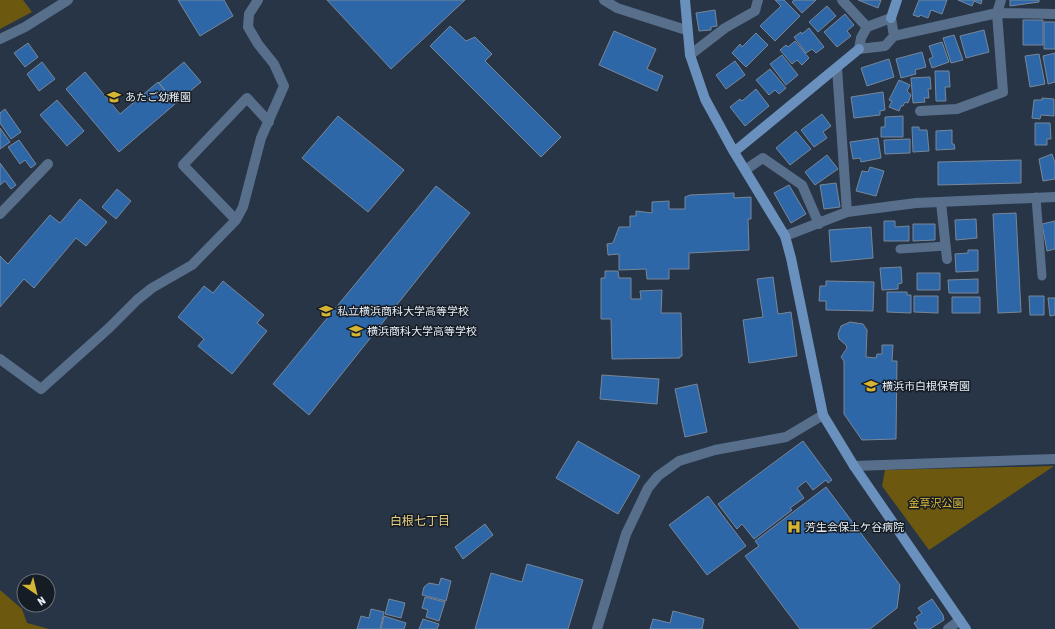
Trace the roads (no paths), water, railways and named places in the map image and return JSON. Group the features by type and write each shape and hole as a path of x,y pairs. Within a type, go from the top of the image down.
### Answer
{"street":[{"path":"0,39 25,27 68,0"},
{"path":"0,359 41,389 109,328 137,300 152,288 192,265 236,220 243,207 261,138 284,86 274,64 258,44 248,27 249,14 258,0"},
{"path":"604,0 617,8 686,30"},
{"path":"685,0 686,30 690,55 705,99 734,152 785,236 791,258 823,415 854,466 966,629"},
{"path":"690,55 725,28 755,11 758,0"},
{"path":"842,0 867,27"},
{"path":"894,36 891,18 897,0"},
{"path":"920,111 957,110 1003,92 997,13 1001,0"},
{"path":"858,49 886,46 894,36 997,13 1055,14"},
{"path":"734,152 858,49 861,38 867,27 891,18"},
{"path":"837,68 847,212"},
{"path":"236,220 183,165 247,98 269,122"},
{"path":"745,170 763,158 802,185 819,224"},
{"path":"0,214 48,164"},
{"path":"785,236 847,212 941,202 1055,197"},
{"path":"941,202 947,259"},
{"path":"597,629 626,534 648,488 658,476 679,461 715,450 786,437 823,415"},
{"path":"854,466 1055,459"},
{"path":"948,629 960,620"}],"lane":[{"path":"1036,197 1042,276"},
{"path":"900,248 946,246"}],"place":[{"name":"あたご幼稚園","path":"114,97"},
{"name":"私立横浜商科大学高等学校","path":"326,311"},
{"name":"横浜商科大学高等学校","path":"356,331"},
{"name":"横浜市白根保育園","path":"871,386"},
{"name":"芳生会保土ケ谷病院","path":"794,527"}],"district":[{"name":"白根七丁目","path":"420,521"}],"park label":[{"name":"金草沢公園","path":"936,503"}]}
